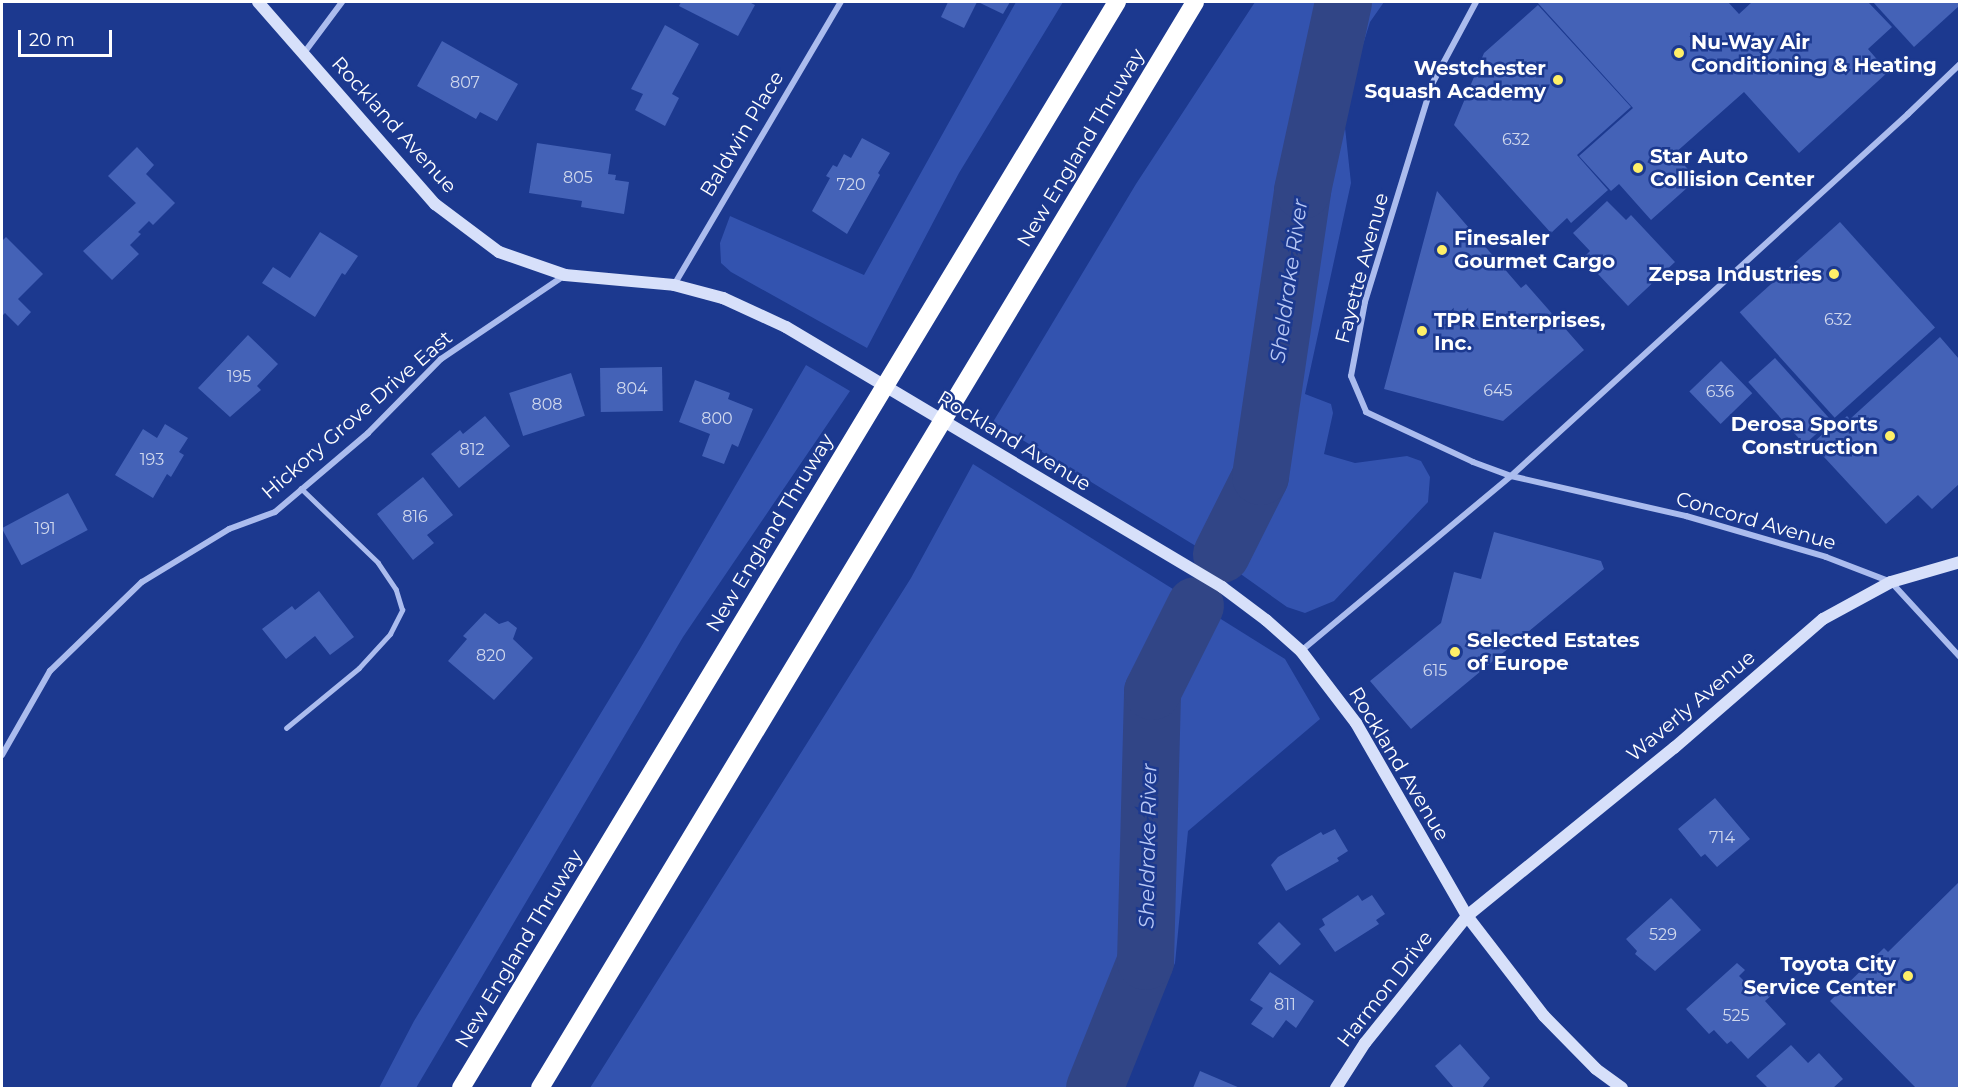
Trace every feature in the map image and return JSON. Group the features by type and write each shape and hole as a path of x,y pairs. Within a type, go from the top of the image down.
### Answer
{"highway":[{"name":"New England Thruway","path":"461,1089 1117,2"},
{"name":"New England Thruway","path":"540,1089 1196,2"}],"street":[{"name":"Rockland Avenue","path":"258,2 435,204 499,252 565,275 674,285 723,298 786,327 1222,587 1301,651 1356,723 1467,916 1544,1016 1596,1069 1622,1089"},
{"path":"304,53 342,2"},
{"name":"Baldwin Place","path":"674,285 841,2"},
{"name":"Fayette Avenue","path":"1476,2 1432,84 1365,302 1351,376 1366,412 1473,462 1511,476"},
{"path":"1301,651 1511,476 1908,114 1959,64"},
{"name":"Hickory Grove Drive East","path":"2,755 50,670 142,582 230,529 275,512 368,433 441,358 565,275"},
{"name":"Concord Avenue","path":"1511,476 1686,516 1826,557 1891,582 1959,657"},
{"name":"Waverly Avenue","path":"1467,916 1674,748 1823,619 1891,582 1959,562"},
{"name":"Harmon Drive","path":"1336,1089 1365,1043 1467,916"}],"lane":[{"path":"286,728 359,668 390,634 402,610 396,590 378,563 302,489"}],"shaded area":[{"path":"1016,2 1063,2 959,173 867,348 731,272 721,263 720,243 730,216 864,275"},
{"path":"1255,2 1384,2 1370,22 1343,109 1351,183 1305,394 1331,404 1333,413 1324,454 1355,463 1407,456 1421,461 1430,477 1428,502 1334,601 1305,613 1287,607 1235,570 993,422 1136,184"},
{"path":"806,365 850,391 683,637 416,1088 379,1088 414,1021 641,647"},
{"path":"973,464 1285,659 1320,719 1188,831 1175,963 1119,1088 590,1088 911,578"}],"building":[{"path":"681,2 749,2 755,5 738,36 679,6"},
{"path":"948,2 977,2 964,28 941,17"},
{"path":"978,2 1010,2 1003,14"},
{"path":"1537,2 1728,2 1739,14 1752,2 1868,2 1892,27 1868,49 1888,72 1799,153 1744,92 1674,154 1697,179 1651,220 1619,184 1611,191 1579,156 1633,108"},
{"path":"1873,2 1959,2 1959,6 1914,47"},
{"path":"1538,5 1631,107 1577,155 1608,190 1571,223 1567,218 1551,233 1454,125 1484,53"},
{"path":"665,25 699,44 672,94 679,98 665,126 635,110 643,94 631,89"},
{"path":"442,41 518,84 497,121 480,112 476,119 417,86"},
{"path":"862,138 890,153 847,234 812,211 830,178 826,176 833,165 837,167 844,154 851,158"},
{"path":"537,143 611,154 608,174 616,175 615,180 629,182 624,214 581,207 582,201 529,193"},
{"path":"137,147 154,165 146,174 175,203 153,225 149,221 138,232 141,234 130,245 139,254 112,280 83,251 136,203 108,176"},
{"path":"1437,191 1521,288 1526,284 1584,350 1503,421 1384,389"},
{"path":"1607,201 1626,220 1631,215 1675,262 1628,306 1583,258 1590,251 1573,233"},
{"path":"1840,222 1935,328 1835,418 1740,312"},
{"path":"320,232 358,256 345,275 342,273 315,317 262,283 273,267 290,278"},
{"path":"6,237 43,274 18,299 31,312 18,326 5,313 2,316 2,241"},
{"path":"248,335 278,364 257,386 261,390 230,417 198,388"},
{"name":"Derosa Sports Construction","path":"1940,337 1959,359 1959,484 1932,509 1918,495 1886,524 1812,444 1830,427 1833,429 1847,416 1850,419"},
{"path":"1775,358 1831,420 1804,445 1748,382"},
{"path":"1721,361 1752,393 1721,424 1689,392"},
{"path":"662,367 663,411 601,412 600,368"},
{"path":"571,373 585,416 523,436 509,393"},
{"path":"695,380 730,393 728,399 753,409 738,447 732,444 724,464 702,456 710,434 679,422"},
{"path":"485,416 510,446 459,488 431,454 460,430 463,434"},
{"path":"165,424 188,438 179,452 184,455 171,477 167,474 153,498 115,475 143,429 157,438"},
{"path":"423,477 453,515 427,535 434,543 413,560 377,514"},
{"path":"68,493 88,530 21,565 2,528"},
{"name":"Selected Estates of Europe","path":"1494,532 1601,561 1604,569 1411,729 1370,681 1441,623 1454,572 1481,579"},
{"path":"319,591 354,637 330,655 315,636 286,659 262,629 292,606 295,610"},
{"path":"485,613 499,624 508,621 517,628 513,639 533,658 494,700 448,661 467,639 463,636"},
{"path":"1715,798 1750,839 1717,867 1705,854 1701,857 1678,829"},
{"path":"1335,829 1348,851 1337,858 1339,861 1286,891 1271,865 1278,857 1321,832 1323,835"},
{"name":"Toyota City Service Center","path":"1959,882 1959,1088 1916,1088 1830,1001 1884,948 1888,952"},
{"path":"1358,895 1362,901 1372,895 1385,914 1376,920 1379,924 1335,952 1319,929 1325,925 1322,919"},
{"path":"1671,898 1701,930 1655,971 1635,954 1637,951 1626,939"},
{"path":"1279,922 1301,944 1280,965 1258,943"},
{"path":"1737,963 1745,970 1739,976 1760,997 1768,990 1772,995 1765,1001 1786,1024 1748,1059 1731,1041 1727,1044 1714,1030 1709,1034 1686,1009"},
{"path":"1270,972 1314,1001 1296,1028 1286,1020 1273,1038 1251,1024 1263,1008 1250,1000"},
{"path":"1460,1044 1490,1078 1482,1088 1454,1088 1435,1066"},
{"path":"1791,1045 1808,1063 1819,1053 1843,1079 1833,1088 1768,1088 1756,1076"},
{"path":"1200,1071 1240,1088 1193,1088"}],"waterway":[{"name":"Sheldrake River","path":"1221,554 1260,476 1302,190 1343,2"},
{"name":"Sheldrake River","path":"1094,1088 1145,961 1152,691 1195,605"}],"place":[{"name":"Nu-Way Air Conditioning & Heating","path":"1679,53"},
{"name":"Westchester Squash Academy","path":"1558,80"},
{"name":"Star Auto Collision Center","path":"1638,168"},
{"name":"Finesaler Gourmet Cargo","path":"1442,250"},
{"name":"Zepsa Industries","path":"1834,274"},
{"name":"TPR Enterprises, Inc.","path":"1422,331"},
{"name":"Derosa Sports Construction","path":"1890,436"},
{"name":"Selected Estates of Europe","path":"1455,652"},
{"name":"Toyota City Service Center","path":"1908,976"}]}
